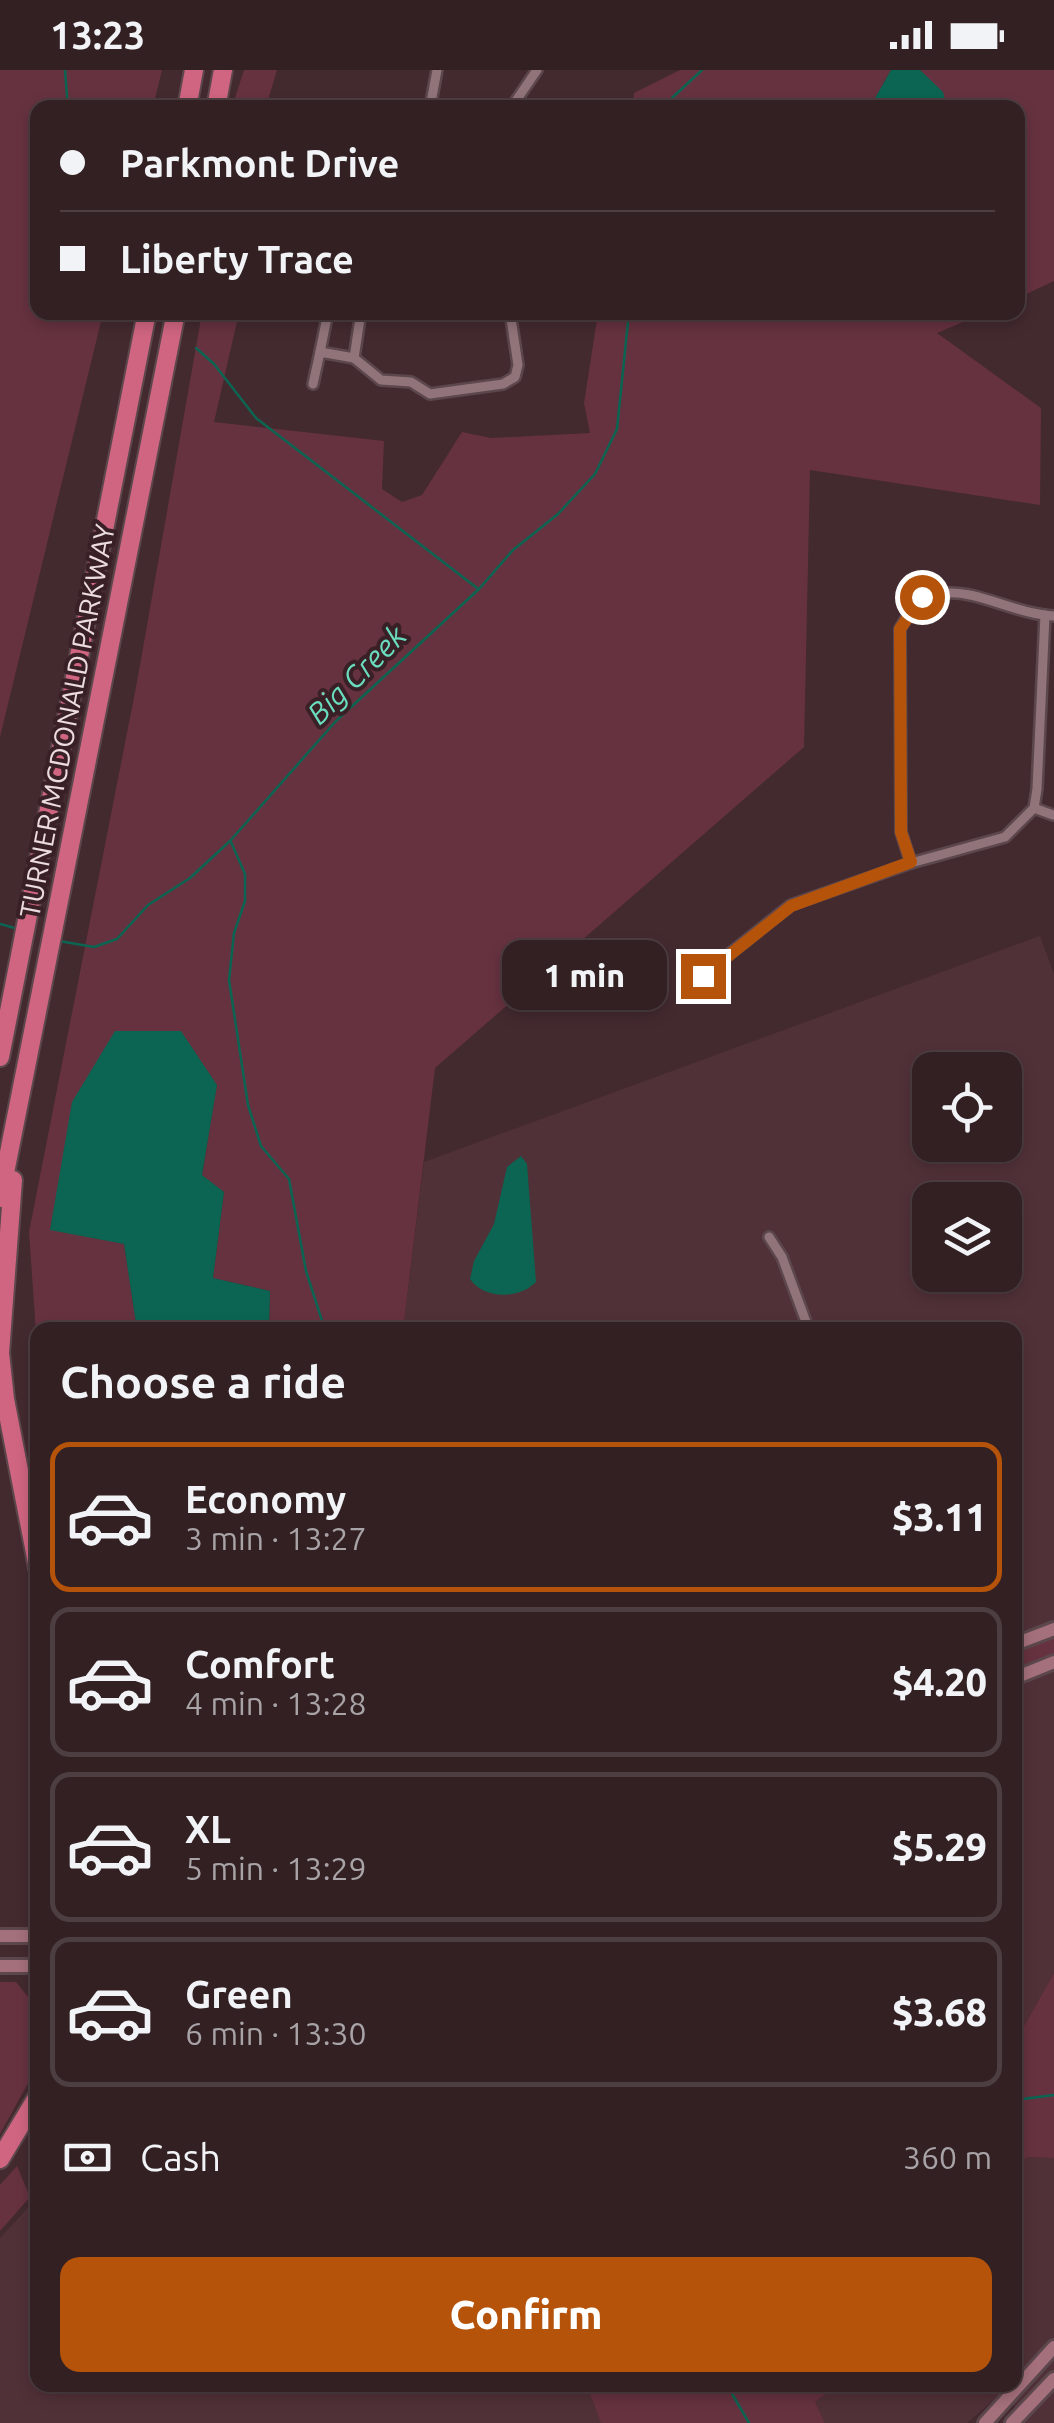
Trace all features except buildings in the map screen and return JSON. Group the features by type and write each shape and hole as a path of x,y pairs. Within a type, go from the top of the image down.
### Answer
{"highway":[{"path":"188,100 194,70"},
{"path":"218,100 224,70"},
{"name":"TURNER MCDONALD PARKWAY","path":"0,1056 145,320"},
{"name":"TURNER MCDONALD PARKWAY","path":"0,1198 174,320"},
{"path":"18,1110 0,1353 30,1523"},
{"path":"0,2160 30,2109"}],"main road":[{"path":"1022,1641 1054,1629"},
{"path":"1022,1675 1054,1662"},
{"path":"0,1936 30,1936"},
{"path":"0,1966 30,1966"},
{"path":"1022,2382 1054,2348"},
{"path":"1012,2423 1054,2378"},
{"path":"984,2423 1013,2392"}],"street":[{"path":"431,100 436,70"},
{"path":"517,100 538,70"},
{"path":"313,384 326,320"},
{"path":"354,358 360,320"},
{"path":"320,352 354,358 381,380 412,382 430,394 503,384 515,377 518,365 511,320"},
{"path":"703,976 791,906 911,862 1005,837 1034,808 1049,615 950,591 922,597 910,610 900,629 901,832 911,862"},
{"path":"1034,808 1053,815"},
{"path":"770,1237 782,1257 806,1322"}],"shaded area":[{"path":"0,70 162,70 155,100 30,100 30,320 101,320 0,737"},
{"path":"244,70 277,70 268,100 234,100"},
{"path":"680,70 891,70 874,100 633,100 634,93"},
{"path":"891,70 920,70 943,92 945,100 874,100"},
{"path":"920,70 1054,70 1054,281 1025,295 1025,100 943,100"},
{"path":"201,320 237,320 214,422 384,441 382,489 402,502 422,495 462,432 491,438 590,433 584,403 597,320 968,320 937,333 1041,408 1040,505 810,470 804,747 435,1068 404,1322 269,1322 270,1291 213,1278 224,1192 202,1176 217,1084 50,1229 124,1244 136,1322 35,1322 29,1232 137,682"},
{"path":"1040,936 1054,974 1054,1973 1022,2030 1022,1322 404,1322 424,1162"},
{"path":"115,1031 181,1031 217,1085 202,1175 224,1192 213,1278 270,1291 269,1322 136,1322 124,1244 50,1230 72,1102"},
{"path":"521,1156 527,1164 536,1282 521,1292 493,1294 470,1279 474,1261 494,1224 507,1167"},
{"path":"1054,1636 1054,1656 1022,1669 1022,1648"},
{"path":"1054,1973 1054,2158 1027,2157 1022,2162 1022,2030"},
{"path":"0,1982 16,1982 30,1999 30,2080 0,2134"},
{"path":"1027,2157 1054,2158 1054,2423 1024,2423 1006,2392 1022,2392 1022,2162"},
{"path":"17,2166 30,2197 0,2231 0,2185"},
{"path":"30,2206 30,2392 602,2392 613,2423 0,2423 0,2238"},
{"path":"590,2392 828,2392 815,2402 825,2423 601,2423"},
{"path":"828,2392 1003,2392 967,2423 825,2423 815,2402"}],"waterway":[{"path":"65,70 67,100"},
{"name":"Big Creek","path":"671,100 702,70"},
{"name":"Big Creek","path":"59,941 94,947 117,939 148,905 190,878 230,841 336,721 479,589 513,550 558,514 595,474 617,429 628,320"},
{"path":"196,348 214,364 256,418 477,588"},
{"path":"231,842 245,874 245,901 234,933 229,980 248,1105 261,1146 289,1179 306,1271 322,1322"},
{"name":"Big Creek","path":"0,924 18,929"},
{"path":"1022,2099 1054,2095"},
{"path":"731,2392 749,2423"}],"route":[{"path":"703,976 791,906 911,862 901,832 900,629 922,597"}]}
